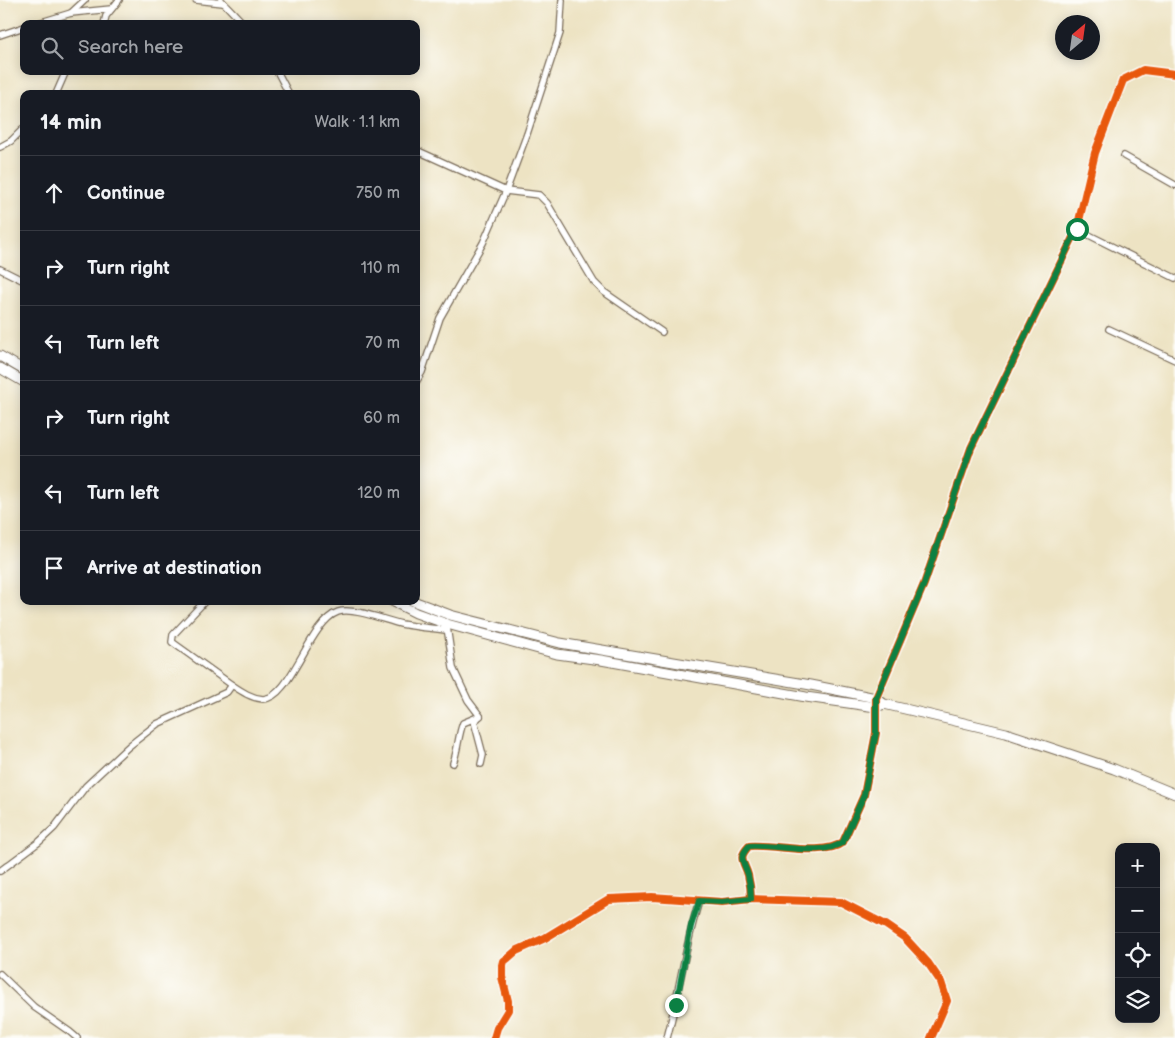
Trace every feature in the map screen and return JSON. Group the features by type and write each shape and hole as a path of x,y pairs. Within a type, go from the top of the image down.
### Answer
{"main road":[{"path":"0,356 20,368"},
{"path":"0,368 20,380"},
{"path":"420,604 450,615 560,643 802,683 1006,733 1114,769 1175,794"},
{"path":"400,605 447,627 557,654 601,660 806,697 879,703"}],"street":[{"path":"72,13 84,0"},
{"path":"105,20 119,0"},
{"path":"196,0 222,1 240,20"},
{"path":"420,375 440,318 483,243 506,191 560,33 562,0"},
{"path":"48,20 72,13 111,9"},
{"path":"0,35 20,28"},
{"path":"751,899 748,873 742,864 744,851 749,846 763,845 818,850 830,849 843,842 864,795 876,733 879,703 924,584 971,448 1077,229 1095,153 1123,80 1143,70 1174,72"},
{"path":"58,90 64,75"},
{"path":"278,75 287,90"},
{"path":"0,147 11,141 20,132"},
{"path":"420,152 506,191 539,195 547,202 594,282 604,292 662,332"},
{"path":"1124,156 1175,185"},
{"path":"1077,229 1175,278"},
{"path":"0,269 20,279"},
{"path":"1109,329 1175,360"},
{"path":"201,605 172,635 172,642 232,685 257,698 265,699 278,691 320,626 329,616 339,612 350,611 402,624 447,627 453,668 468,700 480,716"},
{"path":"0,871 39,842 54,828 86,786 128,746 157,724 227,692 232,685"},
{"path":"453,763 458,748 459,732 463,722 480,716"},
{"path":"480,716 474,721 483,755 481,764"},
{"path":"494,1038 497,1028 508,1010 508,1001 502,977 504,961 516,951 545,938 609,899 652,898 722,902 751,899 841,902 886,925 905,938 928,963 941,982 947,1001 932,1038"},
{"path":"666,1038 676,1005 691,926 699,901"},
{"path":"0,974 34,1008 76,1038"}],"cycle path":[{"path":"751,899 749,878 742,857 749,846 824,849 843,842 864,795 876,733 876,698 924,584 971,448 1077,229 1095,153 1123,80 1143,70 1175,74"},
{"path":"494,1038 497,1028 508,1010 508,1001 502,977 504,961 516,951 545,938 609,899 652,897 722,902 751,899 841,902 886,925 905,938 928,963 941,982 947,1001 931,1038"}],"route":[{"path":"676,1005 691,926 699,901 722,902 751,899 748,873 742,864 744,851 749,846 763,845 818,850 830,849 843,842 864,795 876,733 876,698 924,584 971,448 1077,229"}]}
